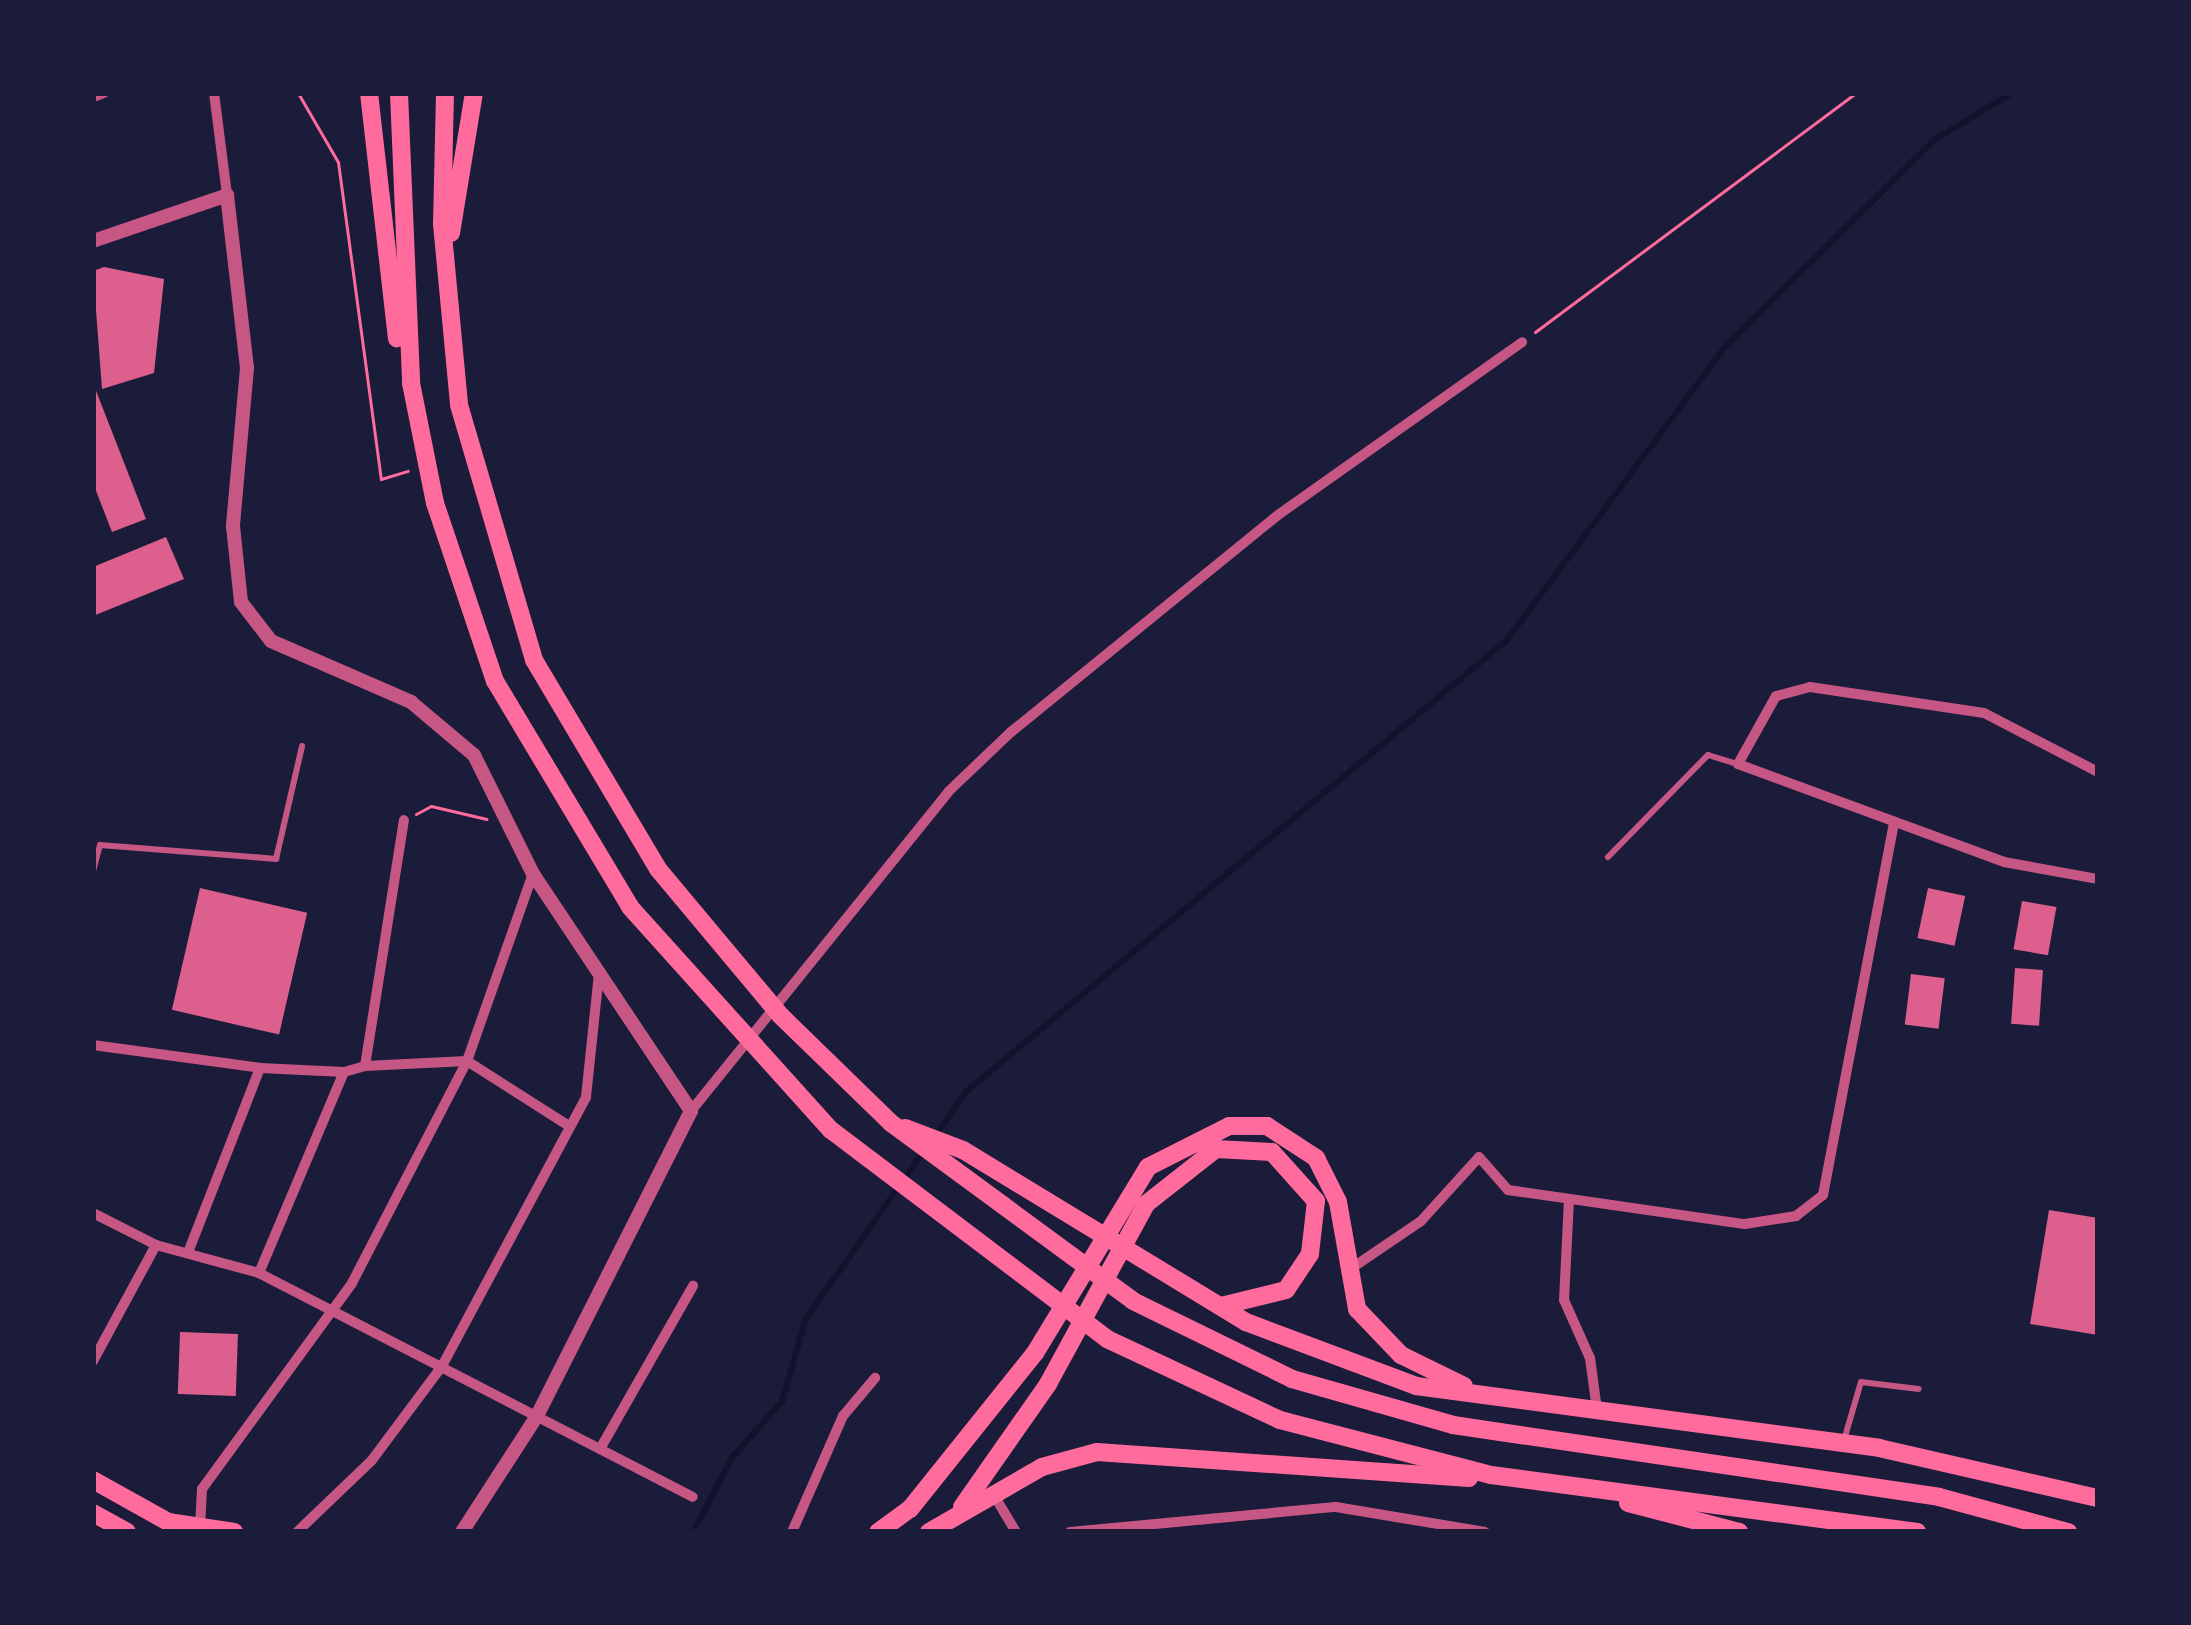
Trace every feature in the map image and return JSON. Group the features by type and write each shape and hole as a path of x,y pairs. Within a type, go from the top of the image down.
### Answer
{"main road":[{"path":"369,93 385,298 472,625 532,755 630,907 782,1082 889,1182 1108,1339 1333,1439 1491,1475 1917,1532"},
{"path":"399,93 411,383"},
{"path":"445,93 445,273 473,474 534,660 658,869 781,1016 891,1123 1133,1301 1292,1378 1490,1433 1940,1497 2068,1532"},
{"path":"445,273 474,93"},
{"path":"891,1123 963,1150 1153,1273 1349,1365 1485,1395 1843,1444 2098,1498"},
{"path":"878,1532 910,1509 1035,1352 1105,1222 1182,1141 1229,1126 1289,1136 1316,1158 1338,1202 1357,1309 1388,1344 1485,1395"},
{"path":"962,1507 1048,1384 1146,1204 1216,1149 1272,1152 1316,1201 1310,1254 1286,1290 1216,1306"},
{"path":"929,1532 962,1507 1042,1467 1144,1450 1415,1478 1491,1475"},
{"path":"93,1480 199,1530 234,1532"},
{"path":"1584,1489 1739,1532"},
{"path":"99,1522 128,1532"}],"street":[{"path":"93,97 104,93"},
{"path":"214,93 247,368 233,526 241,602 271,641 412,703 473,755 533,874 691,1111"},
{"path":"93,241 226,195"},
{"path":"462,1532 537,1416 691,1111 949,791 1011,732 1428,400 1522,342"},
{"path":"2098,772 1984,713 1810,687 1776,696 1738,764 2004,862 2098,879"},
{"path":"365,1066 404,820"},
{"path":"1349,1270 1420,1221 1480,1157 1508,1190 1770,1225 1823,1195 1894,822"},
{"path":"199,1530 210,1476 329,1314 467,1061 533,874"},
{"path":"297,1532 372,1460 442,1366 586,1097 599,974"},
{"path":"93,1045 260,1068 344,1072 365,1066 467,1061 569,1126"},
{"path":"189,1250 260,1068"},
{"path":"259,1273 344,1072"},
{"path":"1569,1199 1564,1300 1590,1358 1597,1410"},
{"path":"93,1213 156,1245 189,1250 259,1273 329,1314 442,1366 693,1498"},
{"path":"93,1361 156,1245"},
{"path":"600,1449 693,1286"},
{"path":"791,1532 844,1416 874,1378"},
{"path":"992,1492 1016,1532"},
{"path":"1070,1532 1336,1507 1485,1532"}],"lane":[{"path":"93,871 100,845 276,859 302,746"},
{"path":"1608,857 1708,754 1738,764"},
{"path":"1843,1444 1862,1382 1918,1389"}],"path":[{"path":"298,93 338,162 381,479 427,466"},
{"path":"1522,342 1856,93"},
{"path":"404,820 431,806 514,829"}],"building":[{"path":"104,267 164,279 154,373 102,389 93,271"},
{"path":"93,383 146,519 112,532 93,483"},
{"path":"166,537 184,579 93,616 93,567"},
{"path":"200,888 307,913 279,1035 172,1010"},
{"path":"1928,888 1965,896 1955,946 1917,938"},
{"path":"2022,901 2056,907 2048,955 2013,949"},
{"path":"2015,968 2043,970 2039,1026 2011,1024"},
{"path":"1911,974 1945,978 1939,1029 1905,1025"},
{"path":"2049,1210 2098,1218 2098,1335 2030,1324"},
{"path":"180,1332 238,1334 236,1396 178,1394"}],"waterway":[{"path":"936,1134 968,1090 1506,641 1726,346 1934,140 2012,93"},
{"path":"693,1532 732,1458 782,1401 806,1318 925,1150"}]}
